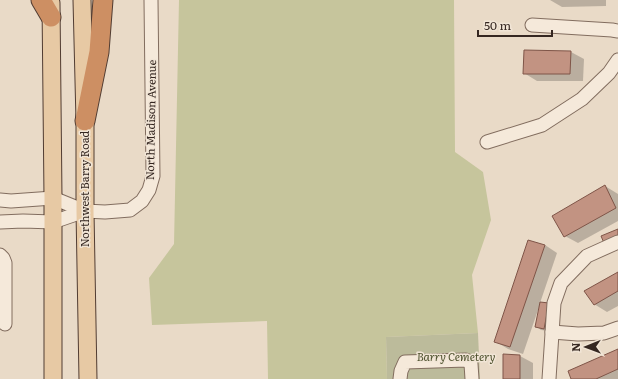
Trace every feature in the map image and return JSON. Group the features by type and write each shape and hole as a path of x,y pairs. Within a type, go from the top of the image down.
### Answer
{"highway":[{"path":"41,0 51,9"},
{"path":"85,121 99,52 103,0"}],"main road":[{"name":"Northwest Barry Road","path":"82,0 88,379"},
{"path":"51,9 54,379"}],"street":[{"name":"North Madison Avenue","path":"0,200 11,201 53,198 85,211 105,212 130,210 142,201 149,190 153,176 151,0"},
{"path":"532,25 618,31"},
{"path":"487,142 542,124 562,112 582,99 610,72 618,60"},
{"name":"North Madison Avenue","path":"0,222 53,222 85,211"},
{"path":"549,379 554,303 561,283 587,256 618,242"},
{"path":"0,256 6,263 2,303 5,324"},
{"path":"552,332 578,334 604,333 618,328"},
{"path":"400,379 401,371 405,362 466,360 471,364 472,379"}],"green space":[{"path":"179,0 454,0 455,152 483,172 491,220 472,275 478,333 386,337 387,379 268,379 267,321 152,325 149,278 174,244"},
{"name":"Barry Cemetery","path":"478,333 480,379 387,379 386,337"}],"building":[{"path":"524,50 571,51 570,74 523,74"},
{"path":"605,185 616,208 564,237 552,216"},
{"path":"618,229 618,238 604,243 601,236"},
{"path":"528,240 545,245 510,347 494,342"},
{"path":"618,272 618,291 594,305 584,291"},
{"path":"540,302 549,303 544,329 535,327"},
{"path":"618,349 618,369 596,379 571,379 568,371"},
{"path":"503,354 520,355 520,379 503,379"}]}
